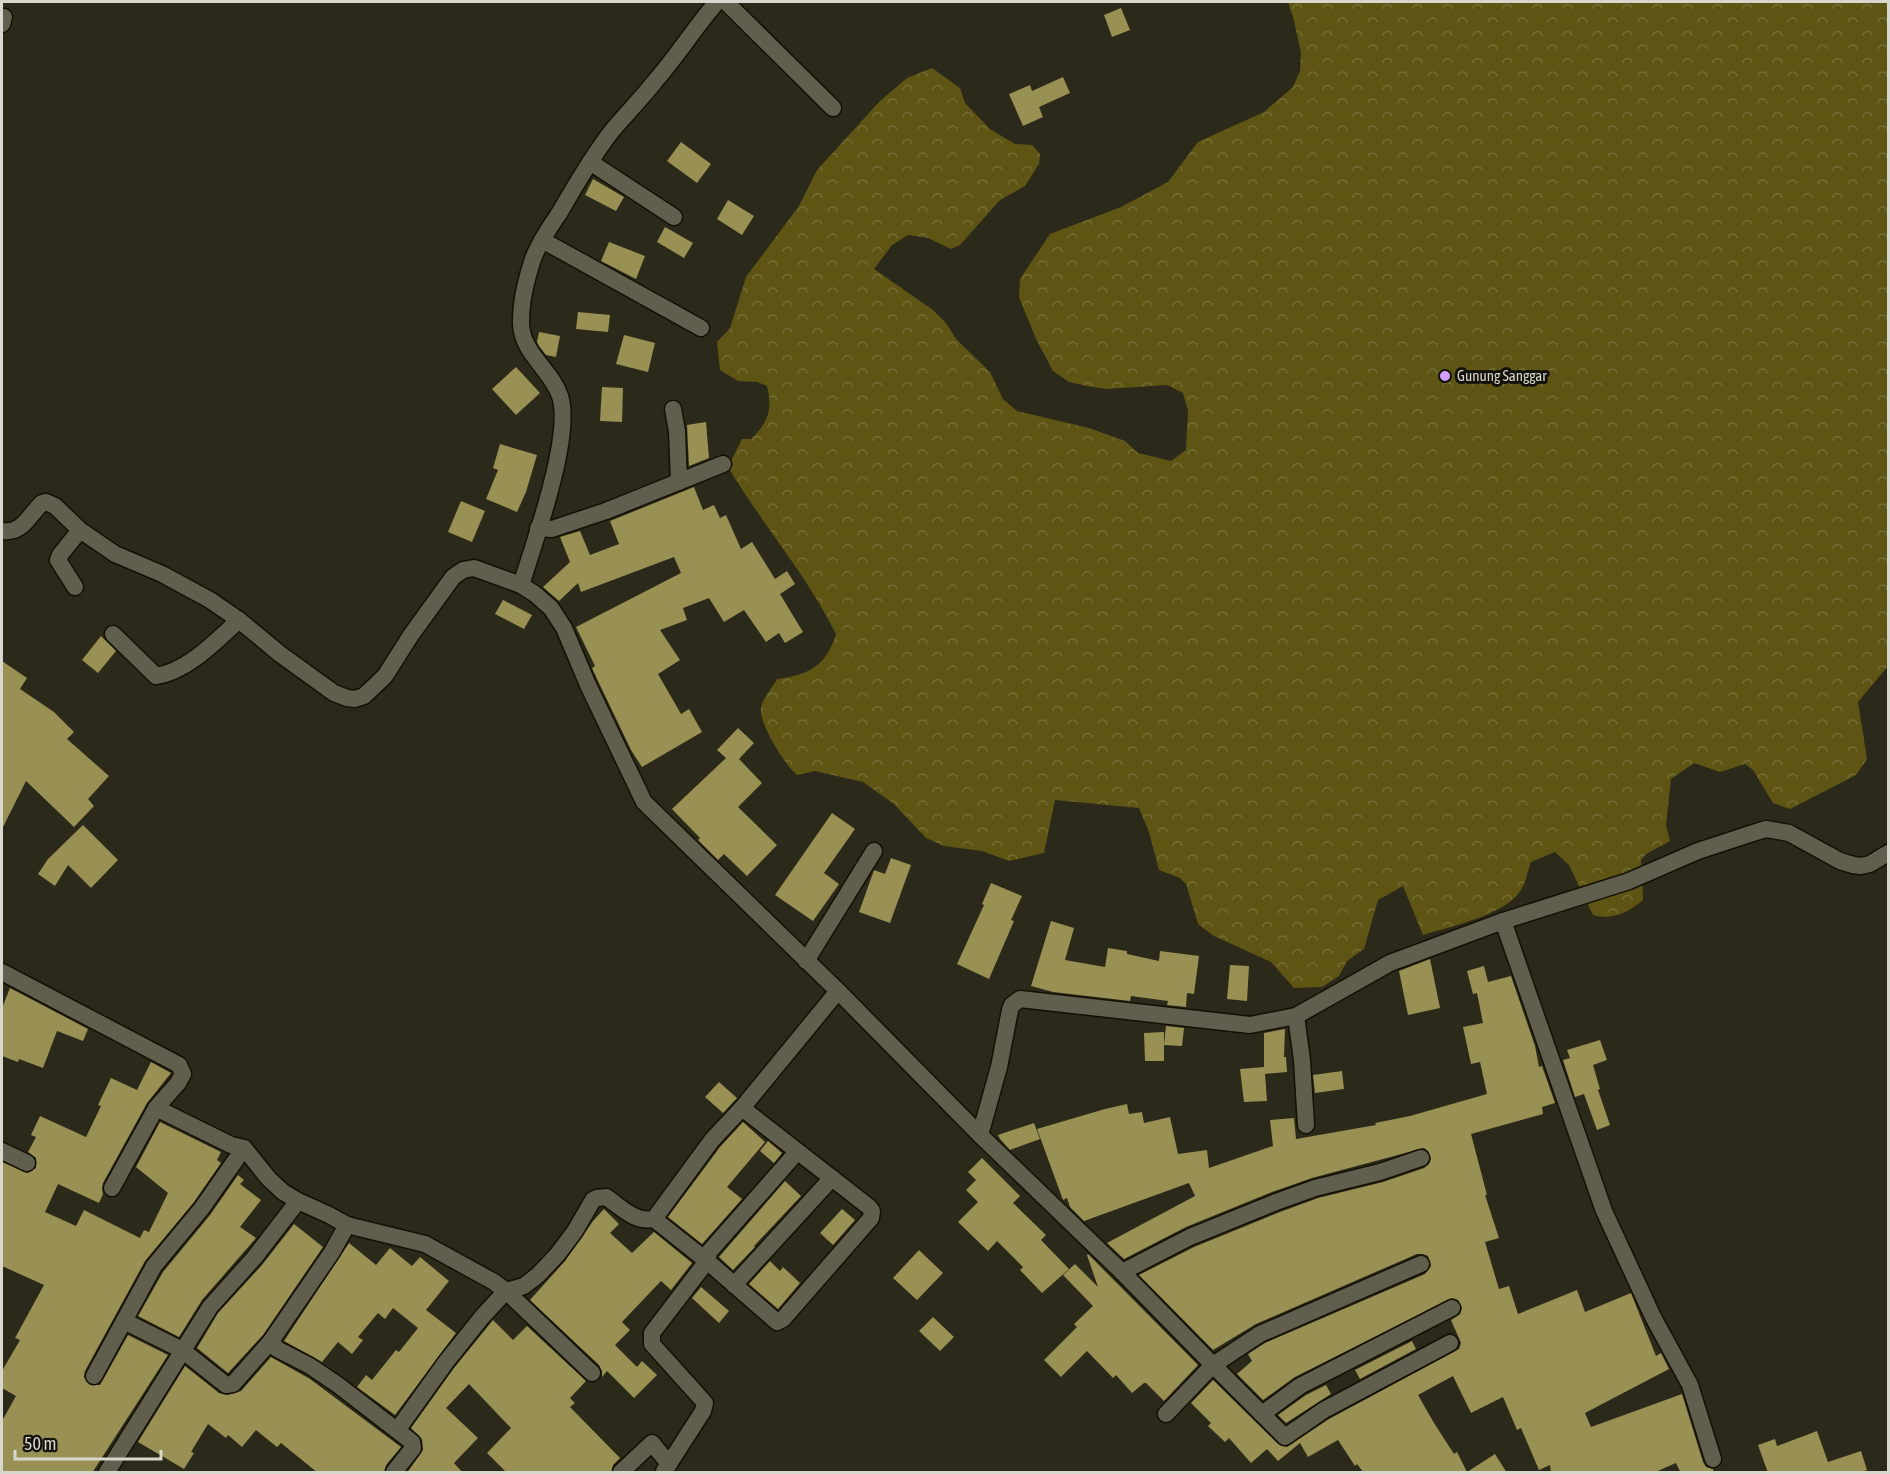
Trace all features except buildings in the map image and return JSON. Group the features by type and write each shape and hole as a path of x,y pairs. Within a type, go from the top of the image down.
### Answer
{"street":[{"path":"521,585 548,494 562,435 563,405 554,383 528,347 520,324 533,258 590,162 610,133 656,81 717,2"},
{"path":"726,2 833,108"},
{"path":"590,162 674,217"},
{"path":"542,240 700,328"},
{"path":"673,409 677,432 679,482"},
{"path":"538,528 552,529 606,511 723,464"},
{"path":"2,531 14,530 26,524 39,505 46,502 55,506 80,530 115,554 162,574 210,600 334,693 355,699 364,696 386,676 411,635 457,573 474,568 521,585 551,608 564,628 588,685 644,802 838,991 980,1135 1122,1272 1285,1437 1324,1410 1450,1344"},
{"path":"75,587 58,560 80,530"},
{"path":"113,634 156,676 194,660 239,620"},
{"path":"980,1135 999,1067 1010,1010 1012,1005 1020,999 1250,1025 1296,1016 1390,963 1503,921 1629,881 1698,851 1766,829 1790,833 1840,861 1853,865 1870,864 1888,853"},
{"path":"806,961 874,851"},
{"path":"1503,921 1604,1211 1653,1317 1690,1385 1713,1459"},
{"path":"2,972 179,1065 183,1072 178,1083 156,1108 112,1188"},
{"path":"398,1429 446,1362 482,1317 506,1291 524,1286 558,1255 575,1231 590,1203 597,1198 606,1197 636,1218 643,1221 654,1219 712,1140 838,991"},
{"path":"1296,1016 1302,1060 1306,1125"},
{"path":"654,1219 707,1261 774,1321 780,1321 872,1214 869,1207 742,1107"},
{"path":"156,1108 231,1145 244,1148 269,1179 283,1192 298,1201 347,1225 425,1244 475,1270 506,1291 592,1373"},
{"path":"94,1376 154,1266 202,1208 244,1148"},
{"path":"2,1151 27,1162"},
{"path":"621,1473 652,1443 666,1468 703,1411 705,1403 652,1344 651,1337 707,1261 709,1252 797,1152"},
{"path":"1122,1272 1190,1237 1276,1202 1315,1188 1380,1172 1421,1158"},
{"path":"734,1285 832,1178"},
{"path":"107,1473 210,1307 254,1258 298,1201"},
{"path":"124,1321 182,1350 226,1385 233,1384 271,1341 332,1252 347,1225"},
{"path":"1166,1414 1213,1365 1260,1334 1421,1264"},
{"path":"1262,1414 1300,1386 1452,1308"},
{"path":"271,1341 277,1348 319,1373 398,1429 412,1442 414,1445 394,1473"}],"green space":[{"path":"1288,2 1888,2 1888,666 1858,702 1867,759 1856,775 1790,809 1773,803 1753,770 1745,764 1720,772 1694,763 1671,779 1666,825 1670,841 1646,854 1641,860 1643,900 1626,912 1607,917 1593,915 1569,865 1555,852 1531,862 1522,888 1505,905 1478,918 1423,935 1403,886 1378,900 1364,949 1347,961 1339,976 1322,987 1294,988 1271,962 1214,936 1198,924 1186,884 1180,878 1159,870 1149,832 1139,808 1055,800 1044,853 1009,861 982,851 944,846 926,838 894,804 863,782 815,771 797,775 792,770 768,734 761,715 762,704 777,679 798,675 815,667 827,654 836,634 798,570 728,467 742,439 751,439 762,427 768,415 769,394 767,386 758,382 738,381 720,370 717,342 730,328 746,277 799,206 817,170 880,101 907,78 932,68 960,88 965,103 990,129 1015,144 1032,145 1040,154 1039,164 1025,186 1000,200 960,245 951,249 928,238 908,235 892,245 874,269 933,310 946,323 956,339 990,372 1003,399 1017,411 1089,428 1125,441 1138,453 1171,461 1186,450 1188,411 1183,393 1167,385 1106,389 1087,386 1069,382 1053,371 1036,339 1019,297 1020,279 1050,234 1121,207 1168,182 1198,142 1264,112 1293,87 1300,71 1301,52"}],"place":[{"name":"Gunung Sanggar","path":"1445,376"}]}
